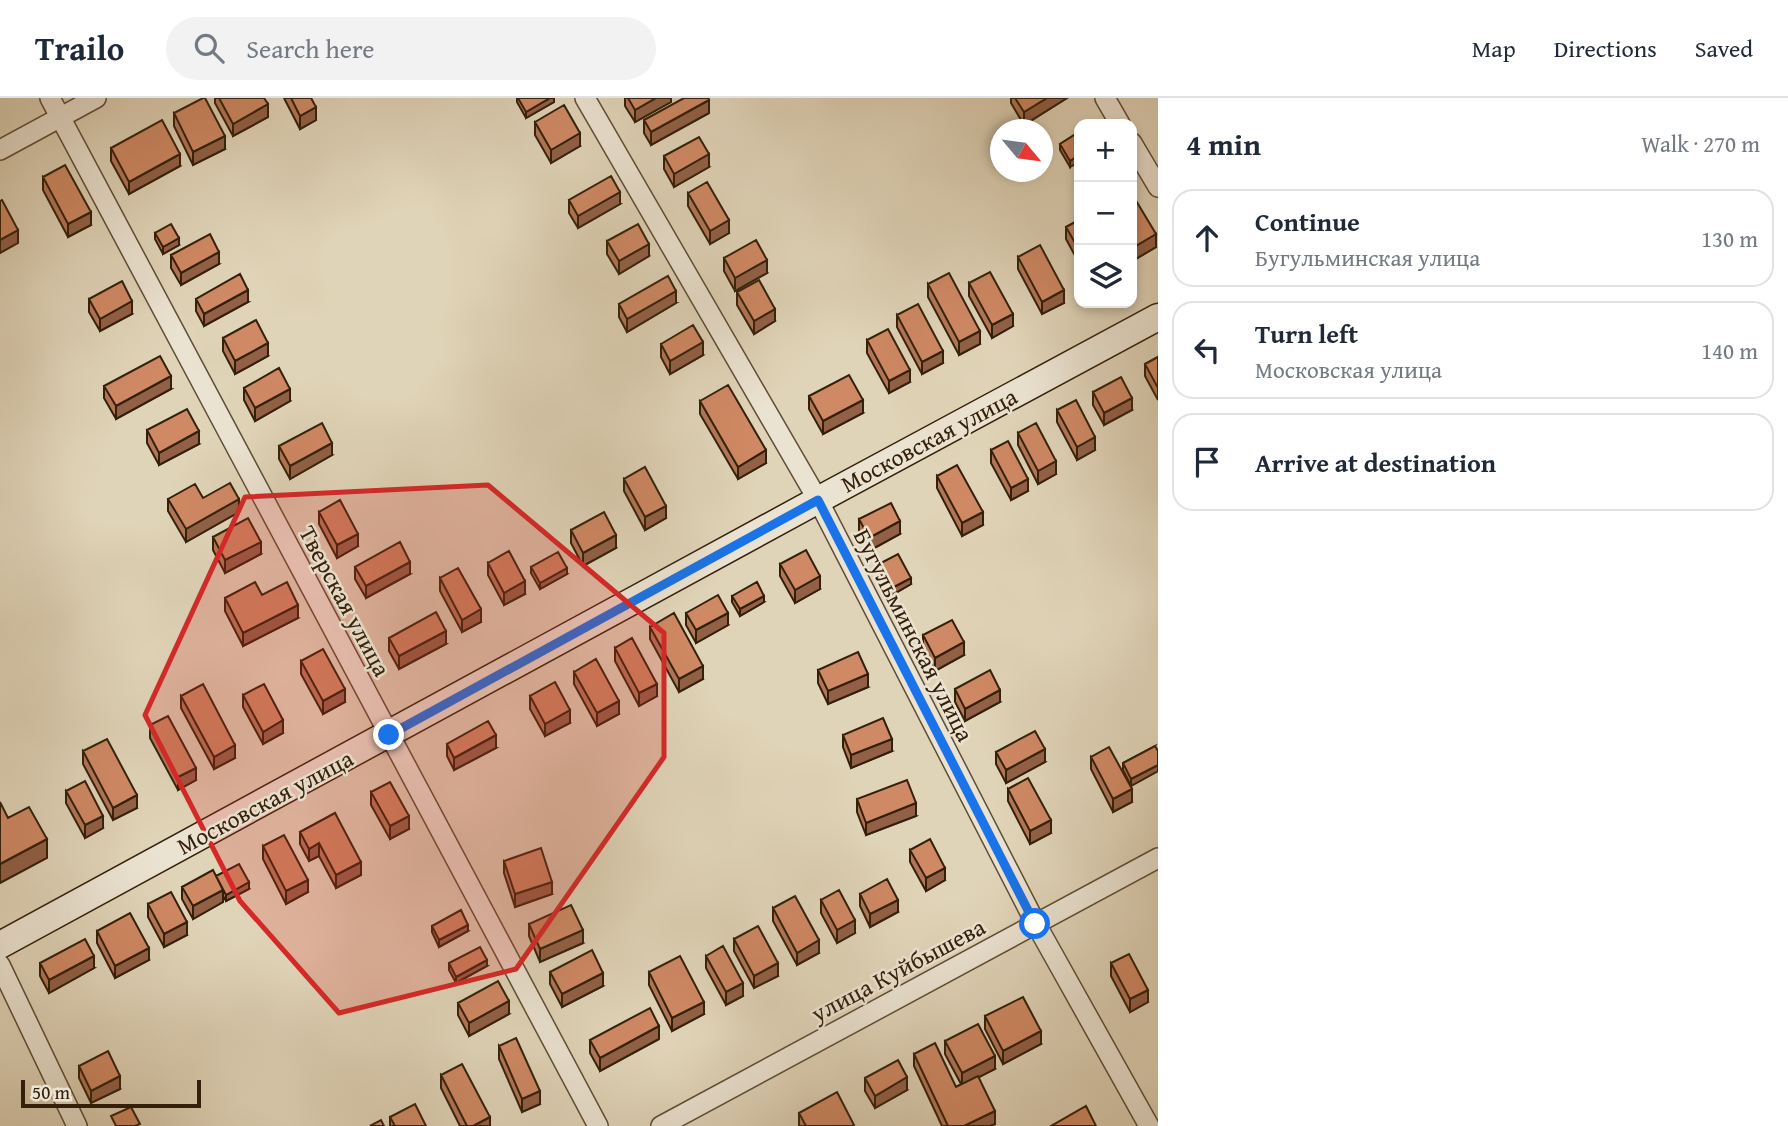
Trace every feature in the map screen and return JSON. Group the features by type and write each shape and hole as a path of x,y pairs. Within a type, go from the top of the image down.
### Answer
{"street":[{"name":"Тверская улица","path":"50,98 598,1126"},
{"path":"0,150 96,98"},
{"name":"Бугульминская улица","path":"584,98 818,500 1035,924 1149,1126"},
{"path":"1105,98 1117,119"},
{"path":"1137,152 1158,187"},
{"name":"Московская улица","path":"0,945 1158,317"},
{"name":"улица Куйбышева","path":"661,1126 1158,858"},
{"path":"0,965 77,1126"}],"highlighted area":[{"path":"488,485 664,633 664,757 516,969 339,1013 240,901 145,715 245,497"}],"building":[{"path":"203,98 225,136 193,152 174,113"},
{"path":"219,98 264,98 268,104 233,124"},
{"path":"291,98 311,98 316,107 300,116"},
{"path":"518,98 550,98 526,112"},
{"path":"628,98 656,98 635,110"},
{"path":"684,98 709,100 651,132 644,120"},
{"path":"1015,98 1047,98 1024,112"},
{"path":"564,105 580,133 551,150 535,122"},
{"path":"162,120 180,154 129,182 111,148"},
{"path":"1074,135 1074,158 1070,161 1060,144"},
{"path":"699,137 709,154 674,174 664,156"},
{"path":"65,165 91,212 68,224 43,177"},
{"path":"611,176 620,192 578,216 569,200"},
{"path":"707,182 729,220 710,231 688,193"},
{"path":"2,200 18,230 0,240 0,201"},
{"path":"1137,202 1156,234 1137,245"},
{"path":"1074,223 1074,241 1066,227"},
{"path":"171,224 179,238 163,247 155,233"},
{"path":"638,224 649,244 619,261 607,241"},
{"path":"210,234 219,252 181,273 171,255"},
{"path":"756,240 767,260 735,278 724,258"},
{"path":"1040,245 1064,290 1042,302 1018,257"},
{"path":"990,272 1013,314 992,325 969,283"},
{"path":"949,273 980,331 959,342 928,284"},
{"path":"240,274 248,290 204,314 196,299"},
{"path":"668,276 676,291 627,319 619,304"},
{"path":"759,280 775,309 754,321 737,292"},
{"path":"122,281 132,301 100,319 89,299"},
{"path":"918,304 943,351 922,362 897,315"},
{"path":"256,320 268,343 235,361 223,338"},
{"path":"693,325 703,342 670,361 661,344"},
{"path":"888,329 910,370 889,381 867,340"},
{"path":"160,356 171,376 116,406 104,386"},
{"path":"1158,357 1158,388 1145,364"},
{"path":"279,368 290,389 255,408 244,388"},
{"path":"849,375 863,400 823,421 809,396"},
{"path":"1121,377 1132,398 1104,413 1093,392"},
{"path":"728,385 766,450 738,467 700,401"},
{"path":"1076,400 1095,437 1077,447 1057,410"},
{"path":"187,409 199,431 159,453 147,430"},
{"path":"322,423 332,443 290,466 279,446"},
{"path":"1036,423 1056,461 1038,471 1018,433"},
{"path":"1008,441 1028,479 1011,488 991,450"},
{"path":"957,465 983,512 962,523 937,476"},
{"path":"645,467 666,506 645,517 624,479"},
{"path":"230,483 239,499 186,529 168,499 195,484 203,498"},
{"path":"340,500 358,534 337,545 319,512"},
{"path":"891,503 900,521 869,538 859,519"},
{"path":"604,512 616,535 583,553 571,530"},
{"path":"248,518 261,542 225,560 213,537"},
{"path":"400,542 410,562 366,586 355,567"},
{"path":"806,550 820,576 795,590 780,564"},
{"path":"509,551 525,581 504,593 488,563"},
{"path":"558,552 567,568 540,583 531,567"},
{"path":"898,554 911,578 892,588 879,564"},
{"path":"458,568 481,609 462,620 440,578"},
{"path":"255,582 262,595 287,582 298,605 243,633 225,598"},
{"path":"757,582 764,596 740,609 732,596"},
{"path":"718,595 728,613 696,630 686,613"},
{"path":"436,612 446,631 399,656 389,638"},
{"path":"674,613 703,666 679,679 650,627"},
{"path":"952,620 964,642 935,658 923,635"},
{"path":"632,638 657,684 639,693 615,648"},
{"path":"323,649 345,689 323,701 301,661"},
{"path":"858,652 868,674 828,691 818,670"},
{"path":"596,659 619,701 597,713 574,672"},
{"path":"990,670 1000,690 965,709 955,689"},
{"path":"555,682 570,710 545,724 530,696"},
{"path":"203,684 235,745 214,757 181,696"},
{"path":"264,684 283,720 263,732 243,695"},
{"path":"168,716 196,768 178,777 150,725"},
{"path":"883,718 892,739 851,755 843,735"},
{"path":"488,721 496,735 454,758 447,744"},
{"path":"1035,731 1045,749 1006,770 996,752"},
{"path":"107,739 137,795 113,808 83,751"},
{"path":"1155,746 1158,751 1158,765 1131,779 1123,763"},
{"path":"1109,747 1132,789 1113,799 1091,757"},
{"path":"1028,778 1051,820 1030,831 1008,789"},
{"path":"907,780 916,803 866,823 857,799"},
{"path":"85,781 103,816 85,825 66,791"},
{"path":"390,782 409,816 390,826 371,792"},
{"path":"0,802 8,818 29,807 47,839 0,864"},
{"path":"335,813 361,862 336,875 319,843 309,849 300,832"},
{"path":"284,835 308,880 286,891 263,846"},
{"path":"930,839 945,868 926,878 910,850"},
{"path":"541,848 552,882 515,894 504,861"},
{"path":"239,864 249,882 226,895 216,876"},
{"path":"213,870 223,890 193,906 182,887"},
{"path":"887,879 898,900 870,914 860,894"},
{"path":"839,890 855,920 837,930 821,900"},
{"path":"171,892 187,922 164,934 148,904"},
{"path":"795,896 819,940 797,953 773,908"},
{"path":"571,905 583,930 540,949 529,924"},
{"path":"461,910 468,925 439,940 432,926"},
{"path":"130,913 149,948 115,966 97,931"},
{"path":"758,926 778,963 754,976 734,939"},
{"path":"85,939 94,956 49,980 40,963"},
{"path":"723,946 743,983 726,992 706,956"},
{"path":"480,947 487,960 456,977 449,963"},
{"path":"592,950 603,973 562,994 550,972"},
{"path":"1129,954 1148,990 1130,999 1111,963"},
{"path":"680,956 704,1002 672,1018 649,972"},
{"path":"498,981 509,1001 469,1023 458,1003"},
{"path":"1023,997 1041,1031 1003,1051 985,1016"},
{"path":"650,1008 659,1026 600,1058 590,1040"},
{"path":"978,1024 995,1056 962,1073 945,1041"},
{"path":"516,1038 540,1091 522,1099 499,1046"},
{"path":"935,1043 956,1087 978,1076 995,1111 964,1126 948,1126 914,1054"},
{"path":"108,1051 120,1076 91,1091 79,1066"},
{"path":"898,1060 907,1077 875,1096 865,1078"},
{"path":"462,1064 490,1117 473,1126 467,1126 441,1075"},
{"path":"837,1092 854,1125 806,1126 799,1113"},
{"path":"415,1104 426,1126 395,1126 390,1117"},
{"path":"1086,1106 1096,1126 1051,1126"},
{"path":"131,1107 140,1124 116,1126 111,1116"},
{"path":"381,1120 384,1126 370,1126"}],"route":[{"path":"389,735 818,500 1035,924"}]}
